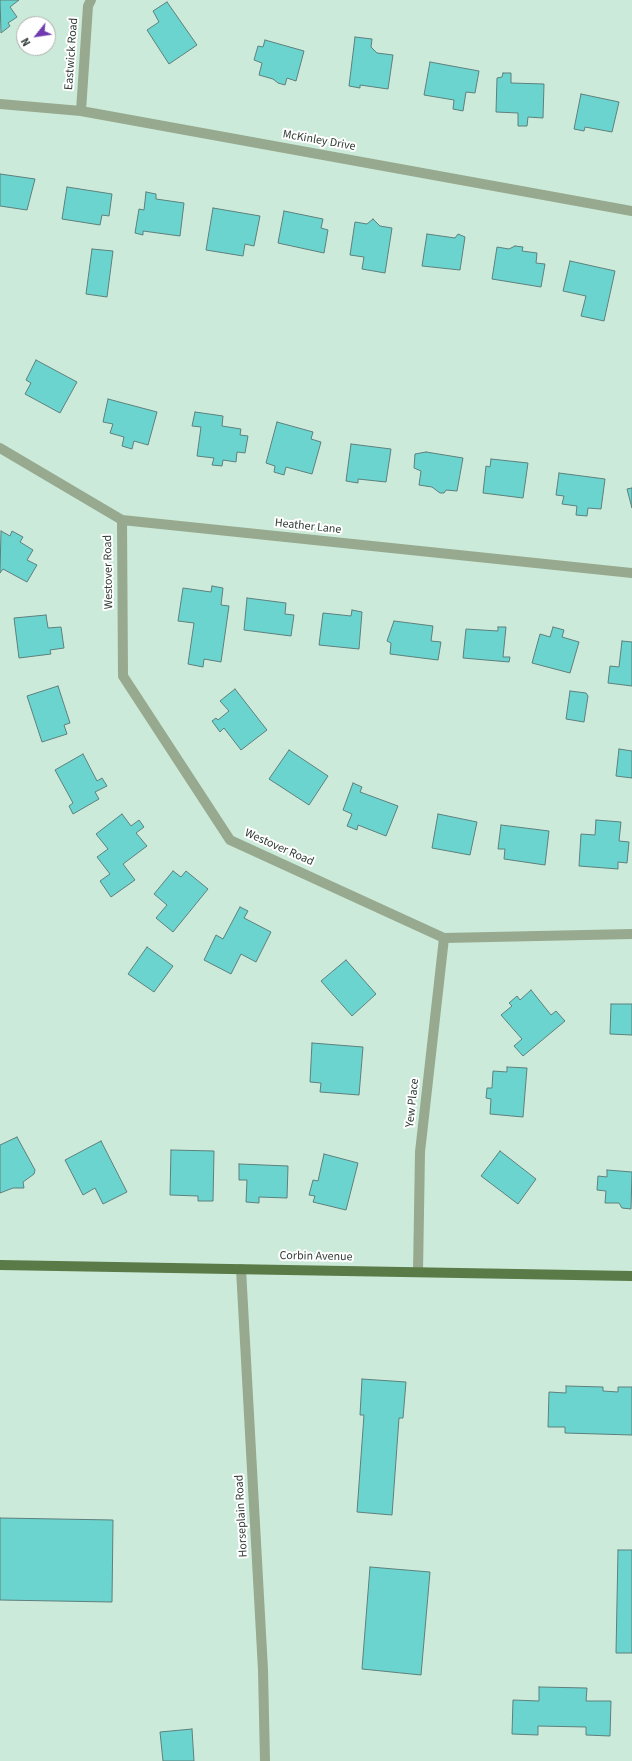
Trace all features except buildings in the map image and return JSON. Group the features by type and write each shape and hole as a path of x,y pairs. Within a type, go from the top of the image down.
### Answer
{"main road":[{"name":"Corbin Avenue","path":"0,1265 632,1276"}],"street":[{"name":"Eastwick Road","path":"81,111 88,6 91,0"},
{"name":"McKinley Drive","path":"0,104 81,111 632,211"},
{"name":"Heather Lane","path":"0,448 122,520 632,573"},
{"name":"Westover Road","path":"122,520 123,676 230,840 444,938 632,934"},
{"name":"Yew Place","path":"418,1272 420,1152 444,938"},
{"name":"Horseplain Road","path":"241,1269 262,1670 265,1761"}]}
